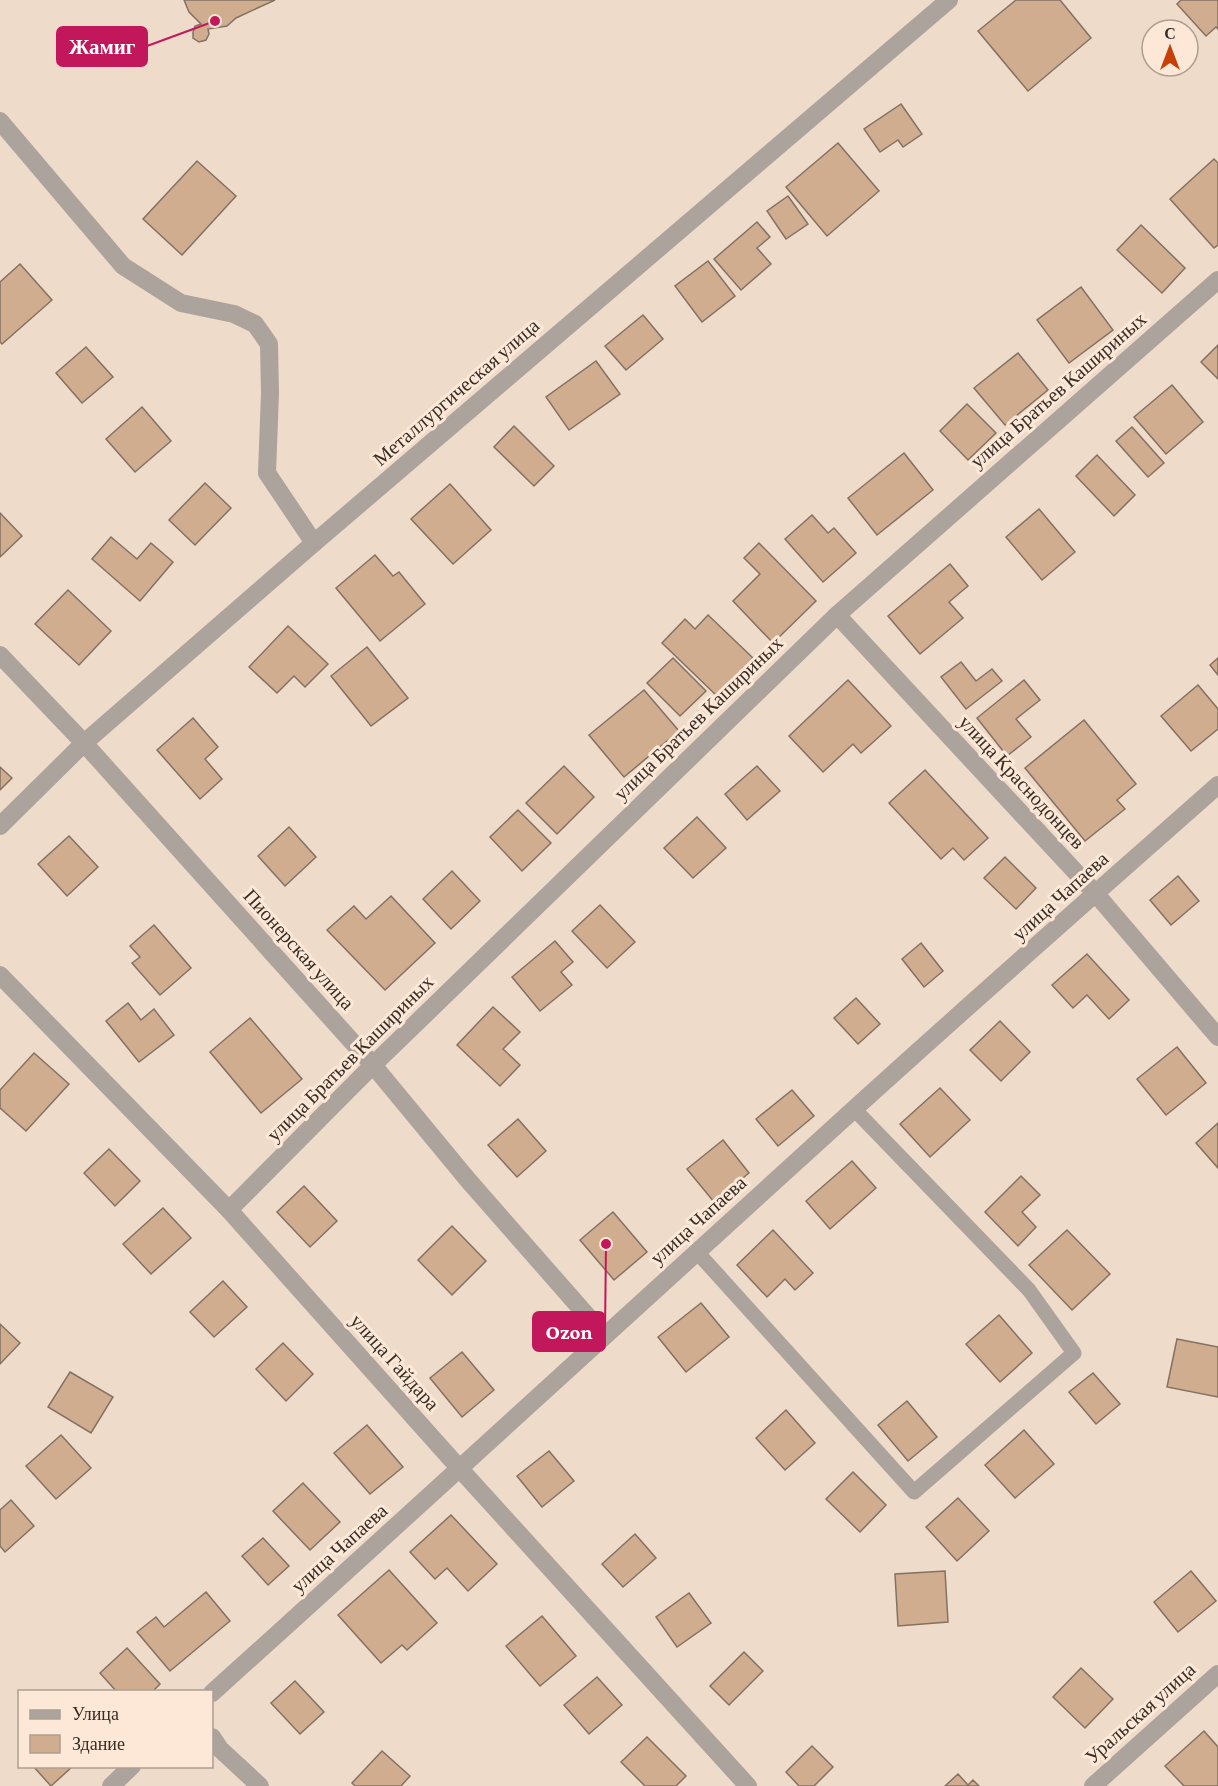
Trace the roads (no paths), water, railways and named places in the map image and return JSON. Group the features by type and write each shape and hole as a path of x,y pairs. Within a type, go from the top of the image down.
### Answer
{"street":[{"name":"Металлургическая улица","path":"0,826 84,743 314,543 949,0"},
{"path":"0,121 123,266 182,303 234,314 255,324 269,344 267,473 314,543"},
{"name":"улица Братьев Кашириных","path":"229,1210 373,1065 837,615 1218,280"},
{"name":"улица Краснодонцев","path":"837,615 1096,894 1218,1037"},
{"name":"Пионерская улица","path":"0,655 84,743 373,1065 468,1180 604,1335"},
{"name":"улица Чапаева","path":"213,1692 854,1109 1218,784"},
{"name":"улица Гайдара","path":"0,975 229,1210 748,1786"},
{"name":"Уральская улица","path":"1093,1786 1218,1674"},
{"path":"213,1738 220,1749 260,1786"},
{"path":"117,1784 131,1768"}],"lane":[{"path":"697,1252 914,1492 1074,1353 1029,1290 854,1109"}],"place":[{"name":"Жамиг","path":"215,21"},
{"name":"Ozon","path":"606,1244"}]}
